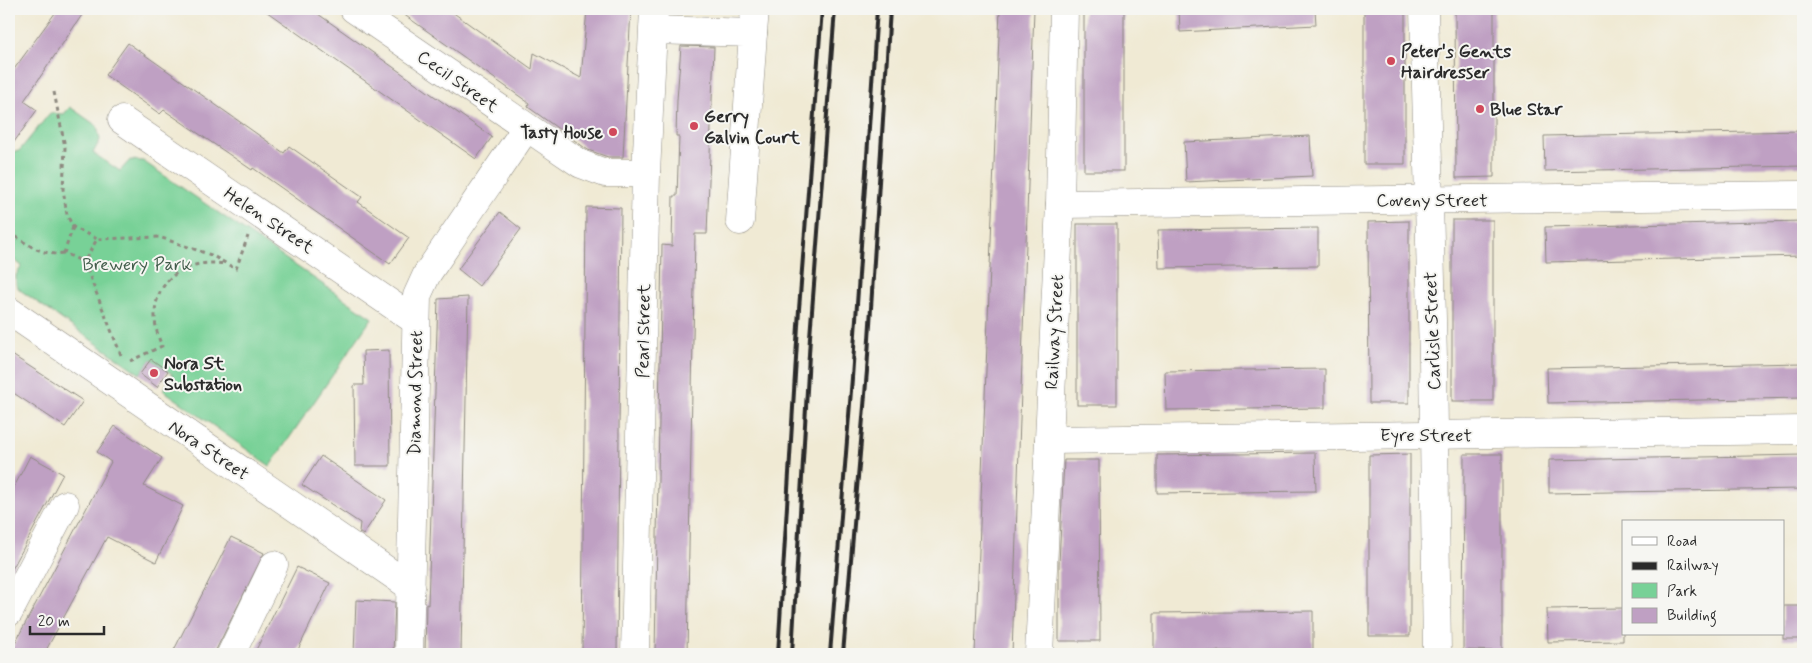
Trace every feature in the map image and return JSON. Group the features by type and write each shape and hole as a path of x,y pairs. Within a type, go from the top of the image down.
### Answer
{"street":[{"name":"Cecil Street","path":"354,9 526,128 591,170 605,173 646,173"},
{"name":"Railway Street","path":"1039,654 1060,204 1064,9"},
{"name":"Carlisle Street","path":"1424,9 1437,654"},
{"path":"654,20 754,21 740,221"},
{"name":"Pearl Street","path":"635,654 646,173 654,20"},
{"name":"Helen Street","path":"122,120 416,321"},
{"name":"Diamond Street","path":"409,654 416,321 420,285 526,128"},
{"name":"Coveny Street","path":"1060,204 1803,195"},
{"name":"Nora Street","path":"9,311 411,587"},
{"name":"Eyre Street","path":"1049,440 1803,430"},
{"path":"9,612 65,505"},
{"path":"231,654 274,565"}],"path":[{"path":"54,92 65,147 64,200 73,227 64,253"},
{"path":"73,227 97,239 159,237 211,255 236,269 249,234 261,215"},
{"path":"9,232 34,249 57,254 64,253 84,262 124,364 162,346 156,333 154,314 161,290 171,278 192,264 203,262 228,264"},
{"path":"84,262 97,239"}],"green space":[{"name":"Brewery Park","path":"70,107 97,126 100,140 93,153 120,171 130,160 143,161 372,318 270,466 163,390 173,375 151,359 140,374 20,290 16,285 16,275 22,266 9,256 9,153 19,151 50,113 64,114"}],"building":[{"path":"58,9 86,9 24,101 37,110 9,149 9,76"},
{"path":"263,9 311,9 492,137 476,159"},
{"path":"396,9 448,9 532,69 534,53 581,78 587,9 631,9 623,157 608,157 588,150 528,107 529,103"},
{"path":"1000,9 1034,9 1012,654 975,654"},
{"path":"1084,9 1124,9 1124,171 1084,171"},
{"path":"1179,9 1315,9 1316,25 1180,32"},
{"path":"1364,9 1405,9 1405,164 1364,164"},
{"path":"1455,9 1494,9 1494,177 1456,178"},
{"path":"128,43 284,153 289,146 362,197 358,202 409,238 390,264 253,168 252,170 164,110 160,114 105,75"},
{"path":"681,46 714,47 707,234 695,234 687,654 655,654 662,245 672,246 673,196 677,196 679,136 676,136"},
{"path":"1803,131 1803,166 1545,171 1544,136"},
{"path":"1310,136 1312,176 1186,182 1184,142"},
{"path":"586,207 621,208 617,654 582,654"},
{"path":"500,212 521,229 479,286 458,269"},
{"path":"1452,220 1493,220 1493,401 1452,401"},
{"path":"1409,221 1409,403 1369,403 1368,222"},
{"path":"1803,221 1803,256 1546,262 1545,227"},
{"path":"1077,224 1117,224 1117,405 1077,405"},
{"path":"1318,228 1318,266 1159,268 1158,230"},
{"path":"468,297 461,654 425,654 438,299"},
{"path":"389,350 390,466 355,466 354,385 364,385 363,351"},
{"path":"9,353 83,401 65,427 9,390"},
{"name":"Nora St Substation","path":"151,359 168,371 157,387 140,374"},
{"path":"1803,363 1803,398 1548,403 1547,368"},
{"path":"1325,369 1325,408 1166,410 1165,371"},
{"path":"115,426 162,458 144,486 183,506 156,562 107,537 44,654 9,654 111,462 97,452"},
{"path":"1315,453 1316,491 1157,493 1157,455"},
{"path":"1410,454 1410,636 1369,636 1369,455"},
{"path":"1464,454 1502,454 1502,651 1463,650"},
{"path":"1803,455 1803,489 1549,493 1549,460"},
{"path":"30,456 63,474 9,575 9,497"},
{"path":"321,456 386,500 363,535 359,532 360,523 302,485"},
{"path":"1064,460 1099,460 1100,641 1059,641 1059,564"},
{"path":"231,537 264,553 214,654 172,654"},
{"path":"297,567 330,583 296,654 254,654"},
{"path":"356,600 395,602 393,654 354,654"},
{"path":"1784,606 1803,606 1803,639 1783,639"},
{"path":"1622,608 1623,641 1548,642 1547,609"},
{"path":"1313,611 1313,650 1154,652 1154,613"}],"railway":[{"path":"778,654 799,309 822,9"},
{"path":"792,654 810,337 835,9"},
{"path":"830,654 852,378 877,9"},
{"path":"843,654 867,371 890,9"}],"place":[{"name":"Peter's Gents Hairdresser","path":"1391,61"},
{"name":"Blue Star","path":"1480,109"},
{"name":"Gerry Galvin Court","path":"694,126"},
{"name":"Tasty House","path":"613,132"},
{"name":"Nora St Substation","path":"154,373"}]}
